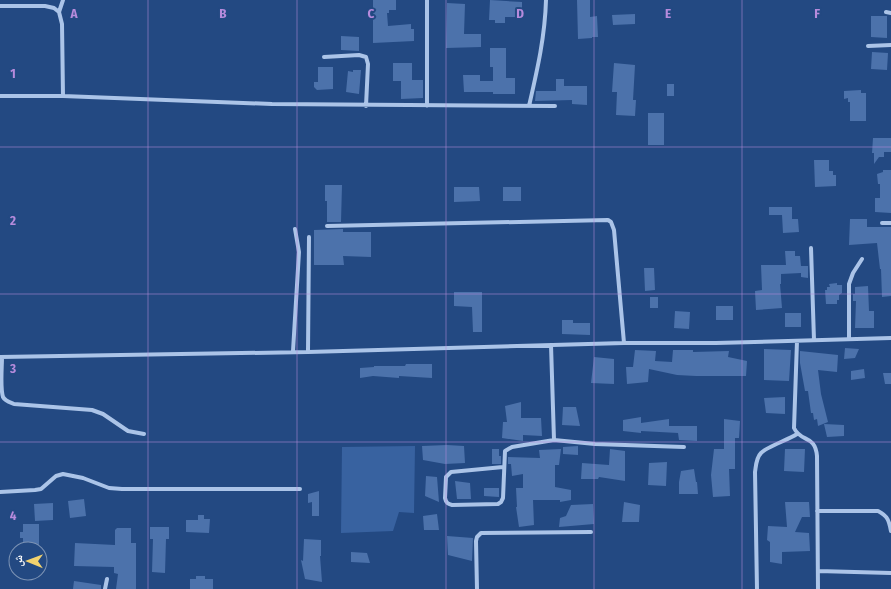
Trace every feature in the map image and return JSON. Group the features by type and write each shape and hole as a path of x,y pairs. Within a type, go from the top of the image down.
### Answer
{"street":[{"path":"58,12 63,0"},
{"path":"426,0 427,106"},
{"path":"529,106 541,55 546,20 546,0"},
{"path":"0,6 46,6 54,8 58,12 62,24 63,96"},
{"path":"886,12 891,13"},
{"path":"868,46 891,45"},
{"path":"324,57 359,55 366,57 368,64 366,106"},
{"path":"0,96 63,96 366,106 556,106"},
{"path":"327,226 608,220 611,222 614,230 624,343"},
{"path":"882,224 891,223"},
{"path":"293,351 299,252 295,228"},
{"path":"308,352 310,237"},
{"path":"811,248 814,340"},
{"path":"849,339 849,284 853,273 862,259"},
{"path":"144,434 128,431 103,414 92,410 14,404 8,402 3,397 1,357 293,351 308,352 624,343 716,343 891,338"},
{"path":"797,341 794,428 797,434 813,442 816,448 818,589"},
{"path":"551,345 554,440"},
{"path":"757,589 755,472 757,460 761,453 797,434"},
{"path":"503,467 451,472 446,477 444,498 448,504 452,505 498,504 501,502 503,498 504,455 508,448 554,440 595,444 684,447"},
{"path":"0,492 41,489 56,476 64,474 83,478 109,488 122,489 300,489"},
{"path":"817,511 878,511 888,518 891,531"},
{"path":"477,589 476,541 477,537 481,533 591,532"},
{"path":"818,571 891,573"},
{"path":"106,589 107,579"}],"shaded area":[{"path":"415,446 414,513 399,512 393,531 341,533 342,447"}],"building":[{"path":"373,0 396,0 396,10 389,10 389,13 387,13 388,26 411,24 411,29 414,29 414,41 373,43"},
{"path":"490,0 522,2 522,17 505,17 505,23 495,23 495,20 489,20"},
{"path":"577,0 590,0 590,17 597,16 598,37 578,39"},
{"path":"447,3 465,4 464,34 481,34 481,47 446,48"},
{"path":"635,14 635,24 613,25 612,15"},
{"path":"871,16 887,16 887,38 871,37"},
{"path":"341,36 359,37 359,51 341,50"},
{"path":"490,48 506,48 506,78 515,78 515,94 464,92 463,75 480,75 480,81 493,81 493,67 490,67"},
{"path":"872,52 888,53 887,70 871,69"},
{"path":"393,63 412,63 412,80 423,80 423,98 401,99 401,81 393,81"},
{"path":"614,63 635,65 633,100 636,100 635,116 616,115 617,92 612,92"},
{"path":"318,67 333,67 333,89 317,90 314,87 314,82 318,82"},
{"path":"353,70 361,70 359,94 346,92 348,71 353,72"},
{"path":"556,79 564,79 564,86 587,86 587,105 572,104 572,100 535,101 536,91 556,91"},
{"path":"667,84 674,84 674,96 667,96"},
{"path":"861,90 861,93 866,93 866,121 850,121 850,102 848,102 848,98 844,99 844,91"},
{"path":"648,113 664,113 664,145 648,145"},
{"path":"873,138 891,138 891,152 884,152 884,157 879,157 874,164 874,153 872,153"},
{"path":"814,160 829,160 829,171 833,171 833,175 836,175 836,186 815,187"},
{"path":"883,170 891,170 891,213 875,212 875,198 880,198 880,184 878,184 877,174 883,172"},
{"path":"325,185 342,185 341,222 327,222"},
{"path":"454,187 479,187 480,201 454,202"},
{"path":"503,187 521,187 521,201 503,201"},
{"path":"769,207 792,207 792,219 798,219 799,232 783,233 782,215 769,215"},
{"path":"850,219 867,219 867,227 891,227 891,296 882,297 881,269 877,243 849,245"},
{"path":"343,229 343,232 371,232 371,257 343,256 344,265 314,265 314,230"},
{"path":"785,251 795,251 795,256 800,256 801,266 808,266 808,278 801,277 801,273 781,274 780,284 782,308 756,310 755,291 762,290 761,265 786,265"},
{"path":"644,268 654,268 655,290 645,291"},
{"path":"837,283 837,285 842,285 842,293 839,295 837,304 826,304 825,290 827,290 827,287 830,287 829,284"},
{"path":"868,286 869,311 874,311 874,328 855,328 856,301 853,301 853,294 855,294 855,287"},
{"path":"454,292 482,292 482,332 473,332 472,307 454,306"},
{"path":"650,297 658,297 658,308 650,308"},
{"path":"716,306 733,306 733,320 716,320"},
{"path":"675,311 690,312 689,329 674,328"},
{"path":"785,313 801,313 801,327 785,327"},
{"path":"562,320 573,320 573,323 590,323 590,335 562,334"},
{"path":"845,348 859,349 855,358 844,359"},
{"path":"764,349 791,350 789,381 764,380"},
{"path":"635,350 656,351 655,361 672,362 673,350 693,350 693,352 729,351 728,357 747,361 746,376 677,375 649,369 648,382 627,384 626,367 633,367"},
{"path":"800,351 838,355 837,372 818,370 821,394 828,422 818,426 817,419 814,420 813,413 811,413 808,391 805,391 800,363"},
{"path":"594,357 614,359 614,384 591,383"},
{"path":"406,364 432,364 432,378 373,376 360,378 360,368 374,366 405,366"},
{"path":"864,369 865,378 851,380 851,371"},
{"path":"883,373 891,373 891,384 885,384"},
{"path":"785,397 785,414 766,413 764,398"},
{"path":"521,402 521,418 541,418 542,436 523,435 523,441 502,438 503,422 507,422 505,406"},
{"path":"563,407 576,407 580,426 562,425"},
{"path":"641,417 641,423 669,419 669,426 697,426 697,441 679,440 678,433 641,431 641,433 623,431 623,420"},
{"path":"724,419 740,421 739,438 735,438 735,469 729,469 730,496 713,497 711,475 714,449 724,449"},
{"path":"824,424 844,425 844,436 827,437"},
{"path":"422,446 464,446 465,463 445,464 423,460"},
{"path":"578,446 578,455 563,454 563,447"},
{"path":"492,449 499,449 501,464 492,464"},
{"path":"561,449 559,465 555,465 555,487 571,490 571,500 560,502 560,500 533,500 534,525 519,527 516,507 516,488 523,488 523,474 512,476 511,464 508,464 508,457 540,458 539,450"},
{"path":"610,449 625,451 625,481 599,477 598,479 581,479 582,463 609,465"},
{"path":"785,449 805,449 804,472 784,471"},
{"path":"667,462 666,486 648,485 649,463"},
{"path":"694,469 698,494 679,494 681,471"},
{"path":"426,476 437,477 439,502 425,496"},
{"path":"455,481 470,483 471,499 457,499"},
{"path":"484,488 499,488 499,497 484,496"},
{"path":"319,491 319,516 312,516 312,502 308,503 308,494"},
{"path":"84,499 86,516 70,518 68,501"},
{"path":"624,502 640,505 639,522 622,522"},
{"path":"785,502 809,502 810,517 802,517 795,532 809,533 810,551 782,552 782,564 770,562 770,542 767,540 768,526 787,527"},
{"path":"53,503 53,520 35,521 34,504"},
{"path":"593,504 594,524 559,527 560,518 566,516 571,505"},
{"path":"437,514 439,530 424,530 423,516"},
{"path":"198,515 204,515 204,519 210,519 209,533 186,532 186,520 198,520"},
{"path":"23,524 39,524 39,541 23,541 23,538 20,538 20,532 23,532"},
{"path":"150,527 169,527 169,539 166,539 165,573 152,572 153,539 150,539"},
{"path":"117,528 131,528 131,543 136,543 136,589 116,589 118,574 114,573 114,567 74,566 75,543 115,545 115,530"},
{"path":"447,536 473,538 472,561 448,555"},
{"path":"304,539 321,540 320,556 322,582 305,579 301,560 303,561"},
{"path":"351,552 367,553 370,563 351,562"},
{"path":"196,576 205,576 205,579 213,579 213,589 190,589 190,579 196,579"},
{"path":"74,581 101,585 101,589 73,589"}]}
